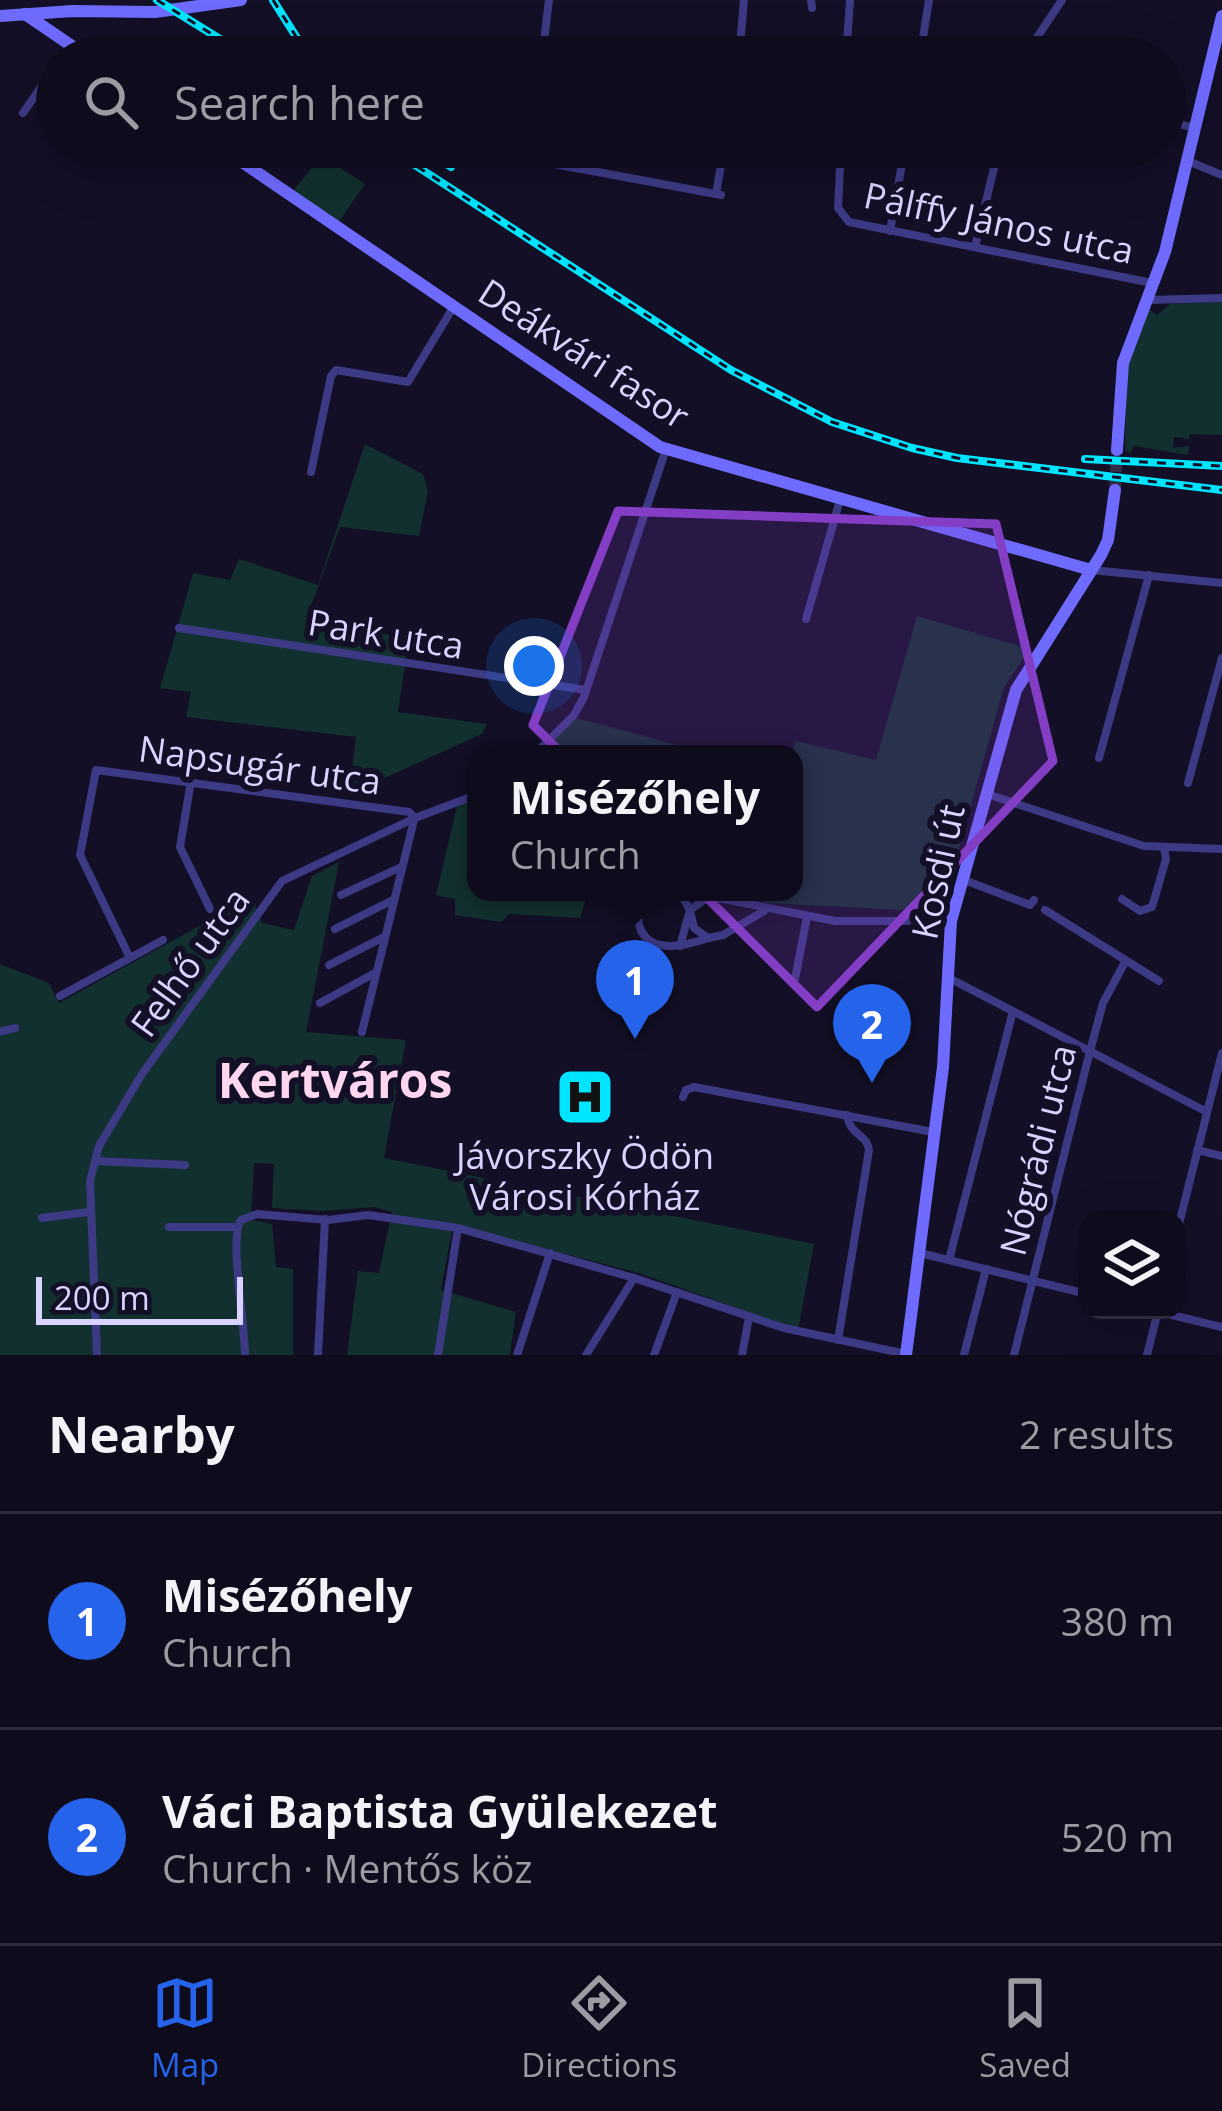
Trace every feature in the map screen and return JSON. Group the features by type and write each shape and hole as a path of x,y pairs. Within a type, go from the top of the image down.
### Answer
{"street":[{"path":"0,16 155,12 241,0"},
{"path":"545,36 549,0"},
{"path":"741,36 744,0"},
{"path":"847,36 850,0"},
{"path":"923,36 929,0"},
{"path":"1038,36 1062,0"},
{"path":"25,14 45,36"},
{"path":"1118,450 1123,363 1154,284 1222,16"},
{"path":"23,113 36,94"},
{"path":"1186,125 1195,128"},
{"path":"1188,161 1222,175"},
{"name":"Deákvári fasor","path":"251,168 665,449 1091,570"},
{"path":"577,168 718,194 721,168"},
{"name":"Pálffy János utca","path":"840,168 838,208 849,222 1154,284"},
{"path":"890,230 900,168"},
{"path":"975,247 994,168"},
{"path":"1147,300 1222,298"},
{"path":"311,472 336,370 408,382 454,306"},
{"path":"544,745 574,716 586,690 665,449"},
{"name":"Kosdi út","path":"906,1354 935,1132 951,921 1016,690 1080,594 1108,540 1115,490"},
{"path":"806,619 840,500"},
{"path":"1091,570 1222,583"},
{"path":"1099,758 1148,575"},
{"name":"Park utca","path":"178,628 586,690"},
{"path":"1187,783 1222,658"},
{"name":"Napsugár utca","path":"130,958 80,855 96,770 409,812 415,818"},
{"path":"191,782 180,847 210,909"},
{"path":"986,794 1127,841 1164,848 1222,849"},
{"path":"362,1032 415,818 467,798"},
{"name":"Felhő utca","path":"98,1355 89,1212 95,1161 113,1119 282,881 415,818"},
{"path":"1122,899 1143,912 1152,907 1166,860 1164,848"},
{"path":"341,895 403,866"},
{"path":"963,879 1030,905 1034,900"},
{"path":"335,929 394,900"},
{"path":"638,901 635,915 640,934 680,948 724,935 765,910"},
{"path":"687,901 694,928 708,938"},
{"path":"680,948 690,910 702,901"},
{"path":"726,901 848,922 951,921"},
{"path":"1045,910 1159,981"},
{"path":"795,979 807,917"},
{"path":"328,965 386,936"},
{"path":"60,996 163,940"},
{"name":"Nógrádi utca","path":"1014,1355 1103,1004 1125,962"},
{"path":"320,1003 376,973"},
{"path":"948,978 1207,1112"},
{"path":"949,1260 1013,1011"},
{"path":"0,1032 15,1028"},
{"path":"1182,1211 1222,1053"},
{"path":"682,1097 694,1087 935,1132"},
{"path":"838,1340 869,1150 849,1126 847,1115"},
{"path":"1197,1150 1222,1156"},
{"path":"95,1161 184,1165"},
{"path":"41,1218 89,1212"},
{"path":"245,1355 235,1232 248,1216 257,1214 325,1219 368,1214 458,1228 634,1278 749,1317 906,1354"},
{"path":"318,1355 325,1219"},
{"path":"169,1227 235,1232"},
{"path":"438,1355 458,1228"},
{"path":"919,1252 1078,1292"},
{"path":"517,1355 550,1253"},
{"path":"964,1355 986,1269"},
{"path":"586,1355 634,1278"},
{"path":"654,1355 676,1292"},
{"path":"742,1355 749,1317"},
{"path":"1186,1318 1222,1327"},
{"path":"1147,1355 1154,1319"}],"highlighted area":[{"path":"618,511 996,524 1053,761 817,1007 533,725"}],"green space":[{"path":"312,168 340,168 365,184 338,223 292,192"},
{"path":"1222,302 1222,435 1174,437 1173,448 1189,446 1188,455 1134,446 1131,453 1125,451 1127,358 1148,309 1157,315 1170,304"},
{"path":"365,444 423,474 428,491 419,536 340,527 311,606 323,627 409,637 398,712 487,724 482,734 349,794 356,737 186,717 191,692 160,688 193,573 230,580 239,559 318,585"},
{"path":"917,616 1030,649 1004,687 941,912 761,901 803,901 803,745 794,745 796,741 876,760"},
{"path":"572,717 678,745 550,745"},
{"path":"467,802 467,901 585,901 580,918 509,914 501,922 455,915 455,899 436,895 457,806"},
{"path":"339,862 306,1032 406,1040 384,1158 814,1244 798,1330 639,1273 453,1225 441,1290 516,1312 510,1355 347,1355 358,1271 379,1273 392,1212 375,1207 272,1208 274,1164 254,1163 251,1220 272,1224 276,1267 293,1269 293,1355 0,1355 0,964 49,983 59,1003 252,897 262,923 294,930 312,876"}],"tunnel":[{"path":"1115,490 1117,450"}],"railway":[{"path":"157,0 215,36"},
{"path":"273,0 296,36"},
{"path":"419,168 731,370 832,422 957,458 1222,490"},
{"path":"1085,459 1222,466"}],"place":[{"name":"Misézőhely","path":"635,1039"},
{"name":"Váci Baptista Gyülekezet","path":"872,1083"},
{"name":"Jávorszky Ödön Városi Kórház","path":"585,1097"}],"district":[{"name":"Kertváros","path":"335,1081"}]}
